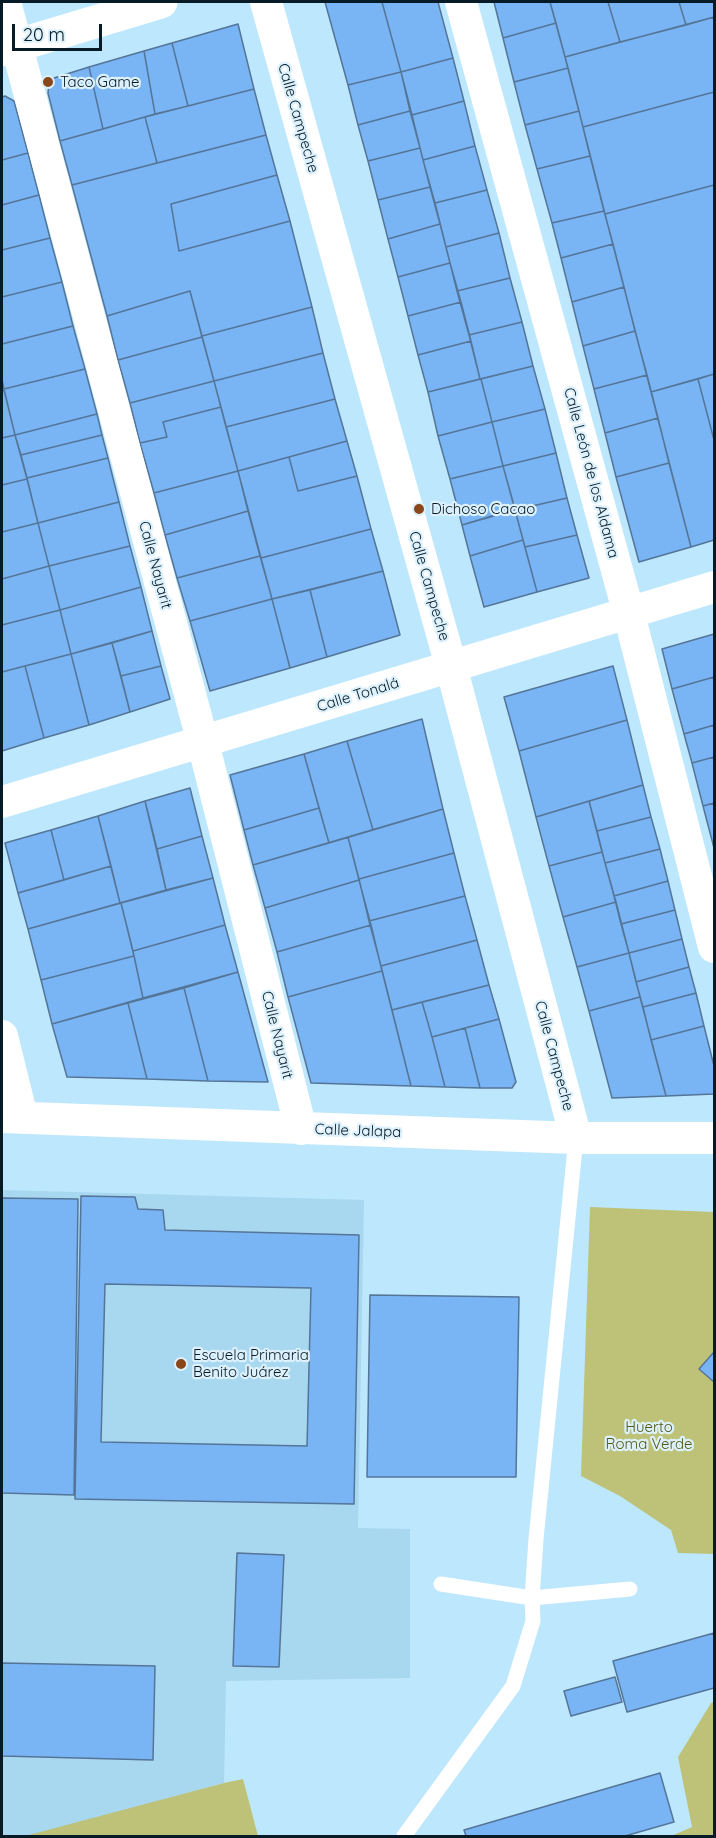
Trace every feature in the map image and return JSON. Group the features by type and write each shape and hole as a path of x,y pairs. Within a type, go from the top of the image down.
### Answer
{"main road":[{"path":"9,48 161,2"}],"street":[{"name":"Calle Nayarit","path":"5,2 9,48 203,743 301,1129"},
{"name":"Calle Campeche","path":"266,2 452,666 576,1138"},
{"name":"Calle León de los Aldama","path":"462,2 629,614 714,947"},
{"name":"Calle Tonalá","path":"2,802 714,587"},
{"path":"2,1036 12,1117"},
{"name":"Calle Jalapa","path":"12,1117 576,1138 714,1138"}],"lane":[{"path":"404,1836 513,1686 533,1621 532,1598 536,1539 576,1138"},
{"path":"441,1584 532,1598 630,1589"}],"shaded area":[{"name":"Escuela Primaria Benito Juárez","path":"2,1190 364,1200 358,1528 410,1529 410,1678 226,1681 224,1783 31,1836 2,1836"}],"green space":[{"name":"Huerto Roma Verde","path":"590,1207 714,1212 714,1554 678,1553 671,1530 620,1496 581,1476"},
{"path":"714,1702 714,1836 671,1836 692,1827 678,1757 711,1703"},
{"path":"243,1779 258,1836 25,1836 224,1783"}],"building":[{"path":"325,2 382,2 401,72 348,85"},
{"path":"382,2 438,2 453,58 401,72"},
{"path":"494,2 550,2 556,23 503,38"},
{"path":"550,2 608,2 620,42 565,57"},
{"path":"608,2 679,2 686,25 620,42"},
{"path":"679,2 714,2 714,17 686,25"},
{"path":"714,17 714,92 583,127 565,57"},
{"path":"556,23 568,68 514,82 503,38"},
{"path":"238,24 254,89 188,106 172,43"},
{"path":"172,43 188,106 155,114 144,51"},
{"path":"144,51 155,114 103,129 89,67"},
{"path":"453,58 464,101 412,115 401,72"},
{"path":"89,67 103,129 60,141 48,93 49,84 54,78"},
{"path":"568,68 579,111 525,125 514,82"},
{"path":"401,72 410,111 358,125 348,85"},
{"path":"254,89 266,135 157,163 145,117"},
{"path":"714,92 714,185 605,214 583,127"},
{"path":"5,96 14,101 28,153 2,160 2,97"},
{"path":"464,101 475,146 423,160 412,115"},
{"path":"410,111 420,148 368,161 358,125"},
{"path":"579,111 590,156 537,169 525,125"},
{"path":"145,117 157,163 72,185 60,141"},
{"path":"266,135 277,175 171,204 179,251 290,221 312,307 202,336 190,291 107,316 72,185"},
{"path":"475,146 487,190 435,203 423,160"},
{"path":"420,148 430,187 378,200 368,161"},
{"path":"28,153 39,195 2,205 2,160"},
{"path":"590,156 604,211 552,223 537,169"},
{"path":"277,175 290,221 179,251 171,204"},
{"path":"714,185 714,374 651,392 605,214"},
{"path":"430,187 440,224 388,239 378,200"},
{"path":"487,190 499,233 446,247 435,203"},
{"path":"39,195 50,238 2,250 2,205"},
{"path":"604,211 613,244 561,258 552,223"},
{"path":"440,224 450,263 398,277 388,239"},
{"path":"499,233 510,278 457,291 446,247"},
{"path":"50,238 62,282 2,297 2,250"},
{"path":"613,244 624,287 572,302 561,258"},
{"path":"450,263 461,302 408,316 398,277"},
{"path":"510,278 522,322 469,335 457,291"},
{"path":"62,282 73,326 2,344 2,297"},
{"path":"624,287 635,331 583,346 572,302"},
{"path":"190,291 202,337 118,360 107,316"},
{"path":"461,302 471,341 418,355 408,316"},
{"path":"312,307 323,353 214,381 202,336"},
{"path":"522,322 533,366 480,379 469,335"},
{"path":"73,326 85,369 4,389 2,344"},
{"path":"635,331 647,375 594,389 583,346"},
{"path":"202,337 214,381 130,403 118,360"},
{"path":"471,341 480,379 428,392 418,355"},
{"path":"323,353 335,399 226,427 214,381"},
{"path":"533,366 545,409 492,422 481,379"},
{"path":"85,369 97,414 15,435 4,389"},
{"path":"714,374 714,440 698,379"},
{"path":"647,375 658,418 605,433 594,389"},
{"path":"481,379 492,422 438,436 428,392"},
{"path":"698,379 714,440 714,540 691,547 651,392"},
{"path":"214,381 221,407 163,422 167,437 140,443 130,403"},
{"path":"4,390 15,435 2,438 2,391"},
{"path":"335,399 347,441 238,471 226,427"},
{"path":"221,407 238,471 154,493 140,443 167,437 163,422"},
{"path":"545,409 556,453 503,466 492,422"},
{"path":"97,414 102,435 21,455 15,435"},
{"path":"658,418 669,463 616,477 605,433"},
{"path":"492,422 503,466 450,479 438,436"},
{"path":"15,435 27,479 2,485 2,438"},
{"path":"102,435 108,458 27,478 21,455"},
{"path":"347,441 357,476 298,491 289,457"},
{"path":"556,453 567,498 515,510 503,466"},
{"path":"289,457 298,491 357,476 371,529 261,558 238,471"},
{"path":"108,458 119,502 38,523 27,478"},
{"path":"669,463 691,547 639,562 616,477"},
{"path":"503,466 515,509 462,525 450,479"},
{"path":"238,471 248,511 165,535 154,493"},
{"path":"27,479 38,523 2,532 2,485"},
{"path":"567,498 577,535 525,547 515,510"},
{"path":"119,502 130,546 49,566 38,523"},
{"path":"515,510 523,540 470,556 462,525"},
{"path":"248,511 260,556 177,578 165,535"},
{"path":"38,523 49,566 2,579 2,532"},
{"path":"371,529 383,571 272,599 261,558"},
{"path":"577,535 589,578 537,592 525,547"},
{"path":"523,540 537,592 484,607 470,556"},
{"path":"130,546 141,587 60,610 49,566"},
{"path":"260,556 272,599 190,621 177,578"},
{"path":"49,566 60,610 2,625 2,579"},
{"path":"383,571 400,635 327,657 310,590"},
{"path":"141,587 152,631 71,654 60,610"},
{"path":"310,590 327,657 290,668 272,599"},
{"path":"272,599 290,668 210,691 190,621"},
{"path":"60,610 71,654 2,672 2,625"},
{"path":"152,631 161,666 121,676 112,643"},
{"path":"714,634 714,677 672,689 662,649"},
{"path":"112,643 130,712 89,725 71,654"},
{"path":"71,654 89,725 44,738 25,666"},
{"path":"25,666 44,738 2,751 2,672"},
{"path":"161,666 170,699 130,712 121,676"},
{"path":"613,666 627,720 519,751 504,697"},
{"path":"714,677 714,725 684,734 672,689"},
{"path":"422,719 443,809 373,830 347,741"},
{"path":"627,720 643,785 536,817 519,751"},
{"path":"714,725 714,757 692,763 684,734"},
{"path":"347,741 373,830 329,843 304,754"},
{"path":"304,754 319,808 244,830 230,775"},
{"path":"714,757 714,803 703,806 692,763"},
{"path":"643,785 651,817 597,831 589,801"},
{"path":"190,788 202,836 157,849 145,801"},
{"path":"145,801 166,890 120,903 98,816"},
{"path":"589,801 602,852 549,866 536,817"},
{"path":"714,803 714,848 703,806"},
{"path":"319,808 329,843 253,865 244,830"},
{"path":"443,809 454,853 359,879 348,837"},
{"path":"98,816 111,866 64,880 51,830"},
{"path":"651,817 660,849 605,863 597,831"},
{"path":"51,830 64,880 18,893 5,843"},
{"path":"202,836 213,878 166,890 157,849"},
{"path":"348,837 359,880 265,908 253,865"},
{"path":"660,849 668,881 614,896 605,863"},
{"path":"602,852 616,902 563,917 549,866"},
{"path":"454,853 465,896 369,921 359,879"},
{"path":"111,866 120,903 28,929 18,893"},
{"path":"213,878 225,925 133,951 121,903"},
{"path":"359,880 371,925 277,952 265,908"},
{"path":"668,881 675,910 621,924 614,896"},
{"path":"465,896 477,940 381,966 369,921"},
{"path":"616,902 629,953 577,967 563,917"},
{"path":"121,903 134,956 41,980 28,929"},
{"path":"675,910 682,939 629,953 621,924"},
{"path":"225,925 238,972 143,998 133,951"},
{"path":"371,925 382,971 288,997 277,952"},
{"path":"682,939 689,967 636,982 629,953"},
{"path":"477,940 489,985 392,1010 381,966"},
{"path":"629,953 640,997 589,1011 577,967"},
{"path":"134,956 143,998 52,1024 41,980"},
{"path":"689,967 696,993 643,1007 636,982"},
{"path":"382,971 411,1086 311,1083 288,997"},
{"path":"238,972 268,1082 208,1081 184,988"},
{"path":"489,985 499,1019 432,1037 422,1002"},
{"path":"184,988 208,1081 147,1079 128,1003"},
{"path":"696,993 704,1026 651,1040 643,1007"},
{"path":"640,997 666,1096 612,1098 589,1011"},
{"path":"422,1002 445,1087 411,1086 392,1010"},
{"path":"128,1003 147,1079 67,1077 52,1024"},
{"path":"499,1019 516,1082 512,1088 480,1088 465,1028"},
{"path":"704,1026 714,1066 714,1094 666,1096 651,1040"},
{"path":"465,1028 480,1088 445,1087 432,1037"},
{"path":"81,1196 135,1197 138,1209 163,1210 165,1230 359,1235 354,1504 75,1499","holes":["105,1284 311,1288 307,1446 101,1442"]},
{"path":"2,1198 78,1199 74,1495 2,1493"},
{"path":"370,1295 519,1297 516,1477 367,1477"},
{"path":"714,1352 714,1382 699,1369"},
{"path":"237,1553 284,1555 279,1667 233,1666"},
{"path":"714,1633 714,1688 627,1712 613,1661"},
{"path":"2,1663 155,1666 153,1760 2,1756"},
{"path":"615,1677 622,1702 571,1716 564,1691"},
{"path":"660,1773 674,1822 625,1836 466,1836 464,1830"}],"place":[{"name":"Taco Game","path":"48,82"},
{"name":"Dichoso Cacao","path":"419,509"},
{"name":"Escuela Primaria Benito Juárez","path":"181,1364"}]}
